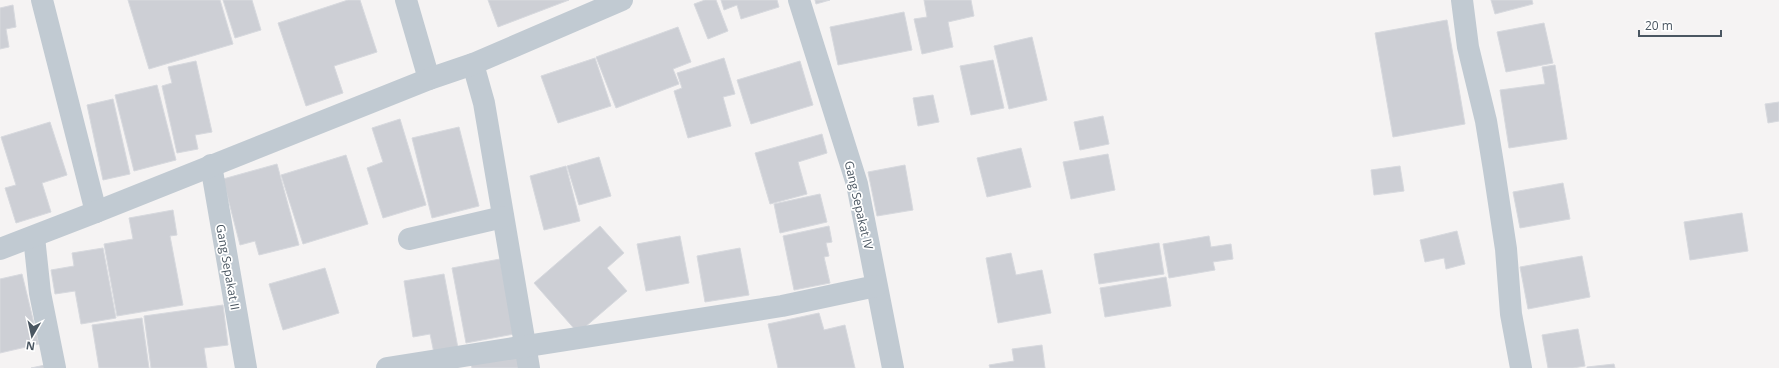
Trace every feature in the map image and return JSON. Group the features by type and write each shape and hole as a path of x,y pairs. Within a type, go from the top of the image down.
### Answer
{"street":[{"path":"406,0 429,79"},
{"name":"Gang Sepakat IV","path":"799,0 857,184 893,368"},
{"path":"1462,0 1468,47 1486,121 1494,170 1506,249 1511,314 1521,368"},
{"path":"0,249 34,237 429,79 473,64 615,1"},
{"path":"48,2 96,212"},
{"path":"473,64 484,103 529,368"},
{"name":"Gang Sepakat II","path":"211,165 246,368"},
{"path":"409,240 503,217"},
{"path":"34,237 40,294 55,368"},
{"path":"387,368 524,345 782,306 876,286"}],"building":[{"path":"128,0 220,0 233,44 149,69"},
{"path":"223,0 252,0 261,30 235,38"},
{"path":"348,0 360,0 377,52 334,66 343,93 306,106 278,23"},
{"path":"488,0 569,0 498,27"},
{"path":"705,0 716,0 728,31 708,39 694,4"},
{"path":"721,0 777,0 779,7 741,19 737,5 724,10"},
{"path":"815,0 830,0 816,4"},
{"path":"924,0 971,0 974,16 948,22 953,47 922,54 914,19 927,17"},
{"path":"1491,0 1532,0 1533,4 1495,14"},
{"path":"13,5 16,27 6,29 9,47 0,49 0,8"},
{"path":"904,12 912,50 838,65 830,27"},
{"path":"1447,20 1465,124 1393,137 1375,33"},
{"path":"1544,23 1553,63 1506,72 1497,32"},
{"path":"678,27 691,62 673,69 679,84 616,108 596,57"},
{"path":"1032,37 1047,100 1009,109 994,46"},
{"path":"595,58 611,106 558,123 541,76"},
{"path":"724,58 735,94 723,97 731,126 688,138 674,91 682,88 677,73"},
{"path":"993,60 1004,108 971,115 960,66"},
{"path":"196,61 212,132 195,135 198,149 177,153 162,86 172,83 168,67"},
{"path":"800,61 813,105 751,124 737,80"},
{"path":"1555,65 1567,139 1509,148 1500,90 1545,84 1542,67"},
{"path":"157,85 176,160 134,171 115,95"},
{"path":"933,95 939,122 918,126 913,98"},
{"path":"113,99 130,174 103,180 87,105"},
{"path":"1779,102 1779,121 1768,123 1765,104"},
{"path":"1103,116 1109,144 1080,150 1074,122"},
{"path":"400,119 426,205 383,218 367,168 383,162 372,128"},
{"path":"50,122 67,175 42,183 51,212 16,223 5,188 16,185 1,137"},
{"path":"459,127 479,206 432,218 412,138"},
{"path":"822,134 827,153 798,162 807,194 770,204 755,153"},
{"path":"1021,148 1031,187 987,197 977,158"},
{"path":"1108,154 1115,190 1071,199 1063,162"},
{"path":"346,155 368,224 303,244 281,175"},
{"path":"599,157 611,196 579,205 567,166"},
{"path":"277,164 299,245 259,255 255,241 240,245 223,179"},
{"path":"905,165 913,210 877,216 868,172"},
{"path":"566,166 580,221 544,230 530,176"},
{"path":"1400,166 1404,191 1374,195 1371,170"},
{"path":"1563,183 1570,219 1520,228 1513,192"},
{"path":"820,194 827,222 780,233 774,204"},
{"path":"173,210 177,235 170,236 183,305 117,316 104,244 133,239 129,218"},
{"path":"1742,213 1748,251 1690,260 1684,222"},
{"path":"600,226 624,253 607,268 627,291 578,333 534,283"},
{"path":"829,226 832,242 826,243 829,256 824,257 830,283 794,290 783,236"},
{"path":"1457,231 1465,264 1446,269 1444,258 1425,262 1420,240"},
{"path":"680,236 689,283 646,291 637,244"},
{"path":"1209,236 1211,247 1231,244 1233,259 1213,262 1215,270 1169,278 1163,244"},
{"path":"1159,243 1164,274 1099,284 1094,254"},
{"path":"103,248 116,318 81,324 75,291 55,294 51,270 74,266 72,253"},
{"path":"740,248 749,295 705,302 697,256"},
{"path":"1011,253 1016,275 1042,270 1051,313 998,323 986,258"},
{"path":"1582,256 1590,297 1528,309 1520,267"},
{"path":"500,259 514,334 466,343 452,268"},
{"path":"325,268 339,313 283,330 269,284"},
{"path":"22,274 39,344 0,353 0,279"},
{"path":"444,274 458,348 434,353 430,334 413,337 404,281"},
{"path":"1166,277 1171,306 1105,317 1100,288"},
{"path":"223,305 228,345 204,348 207,368 151,368 144,316"},
{"path":"819,313 824,330 845,325 855,368 778,368 768,324"},
{"path":"142,318 149,368 99,368 92,325"},
{"path":"1578,329 1585,366 1573,368 1548,368 1542,335"},
{"path":"1042,345 1045,368 990,368 989,365 1014,361 1012,349"},
{"path":"521,356 523,368 472,368 471,364"},
{"path":"1614,364 1615,368 1587,368 1587,367"},
{"path":"45,365 46,368 31,368"}]}
